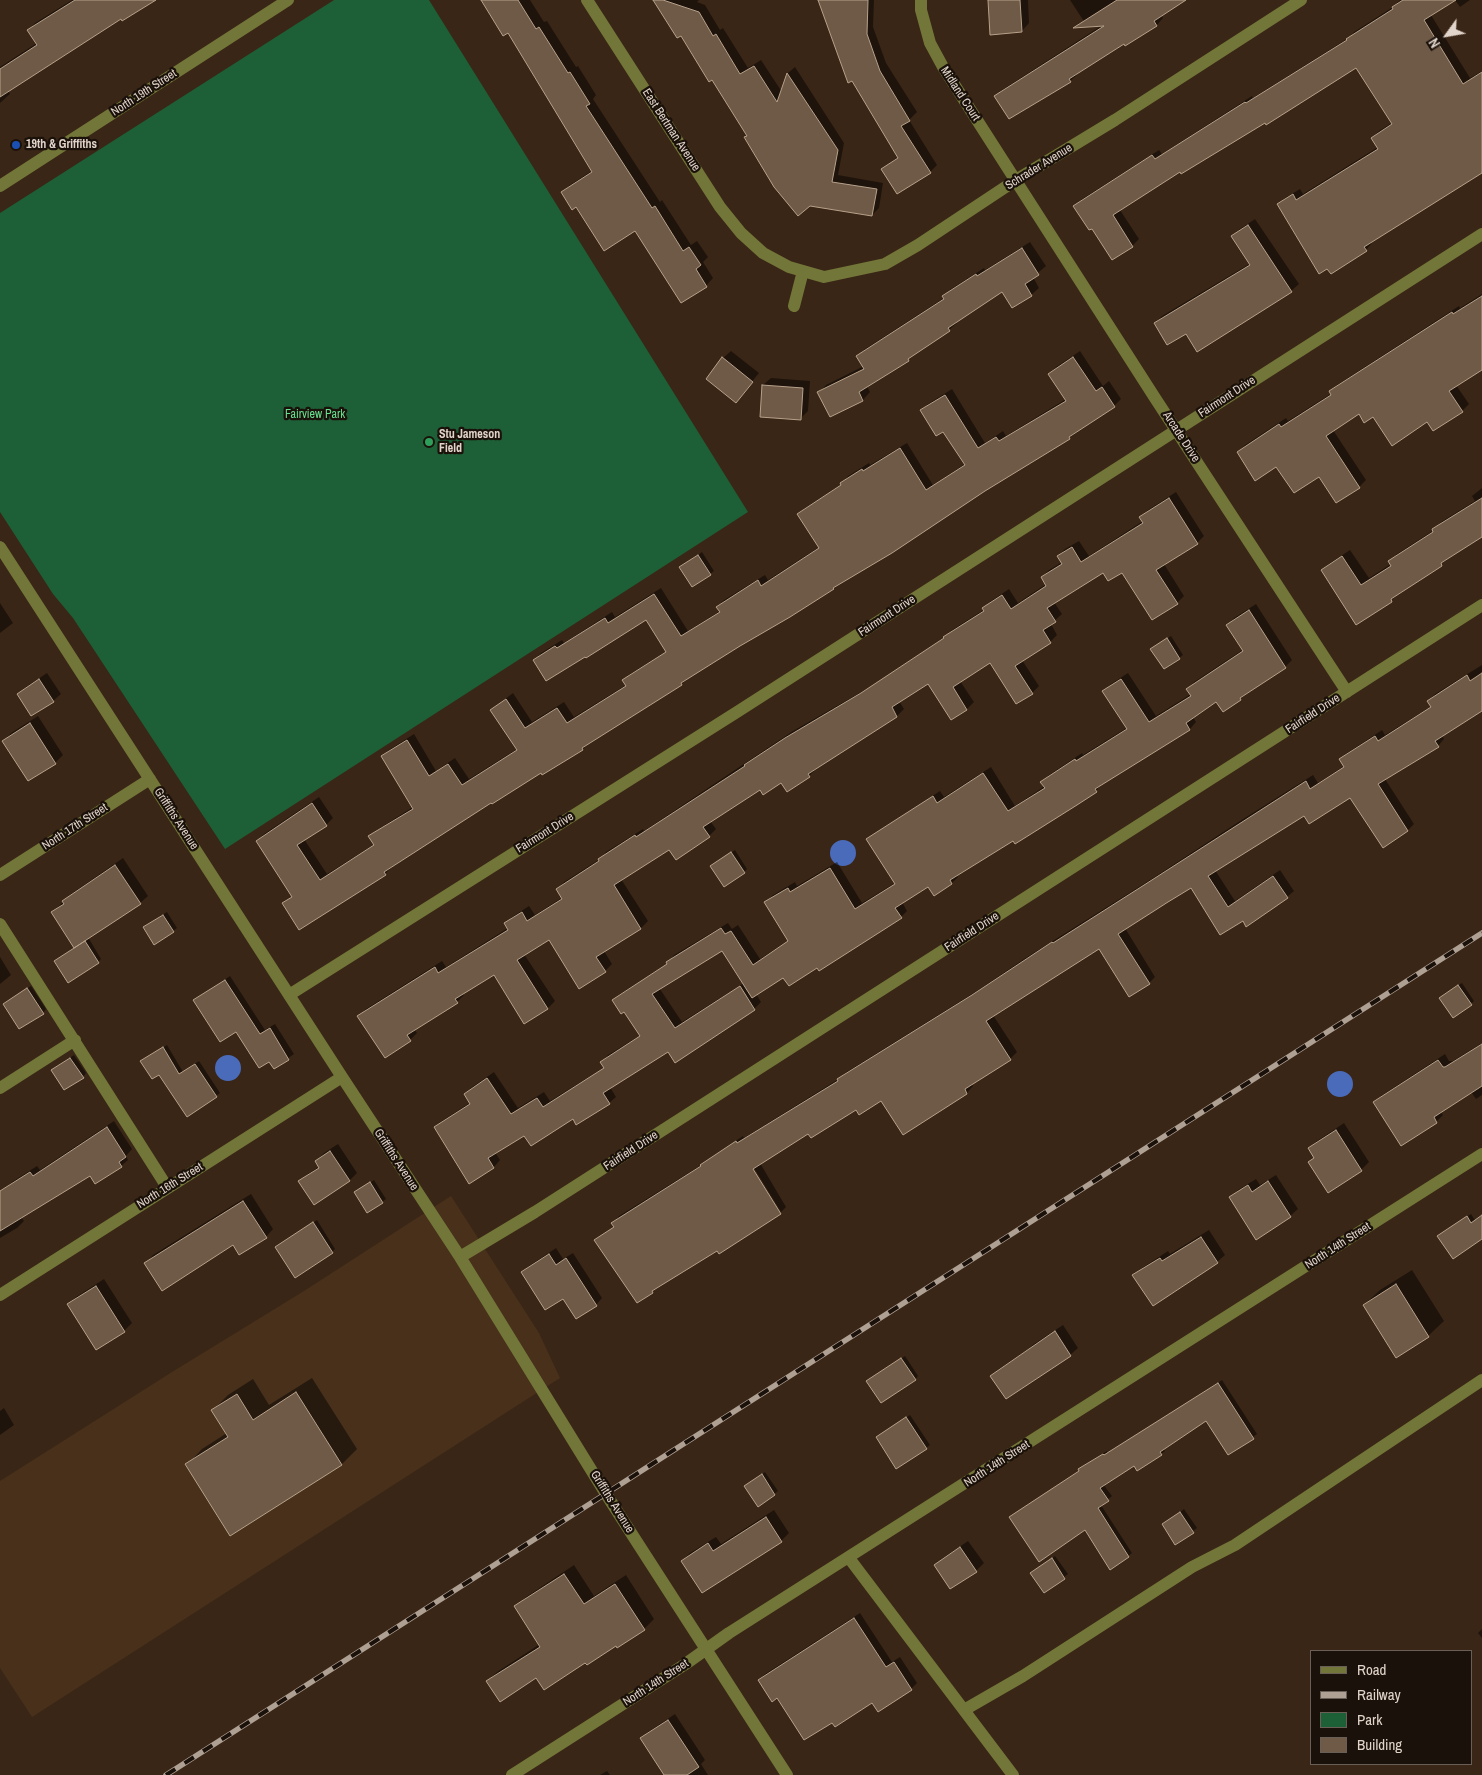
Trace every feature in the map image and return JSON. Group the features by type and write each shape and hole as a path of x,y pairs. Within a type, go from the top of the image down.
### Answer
{"street":[{"name":"North 19th Street","path":"0,186 288,0"},
{"name":"East Bertman Avenue","path":"587,0 720,207 741,233 763,253"},
{"name":"Midland Court","path":"921,0 921,10 934,51 1016,180"},
{"name":"Schrader Avenue","path":"763,253 790,267 824,277 886,264 1301,0"},
{"name":"Arcade Drive","path":"1016,180 1346,692"},
{"name":"Fairmont Drive","path":"289,995 737,712 1482,234"},
{"path":"794,306 804,271"},
{"name":"Griffiths Avenue","path":"0,547 460,1257 611,1502 787,1775"},
{"name":"Fairfield Drive","path":"460,1257 535,1212 1482,605"},
{"name":"North 17th Street","path":"0,875 150,779"},
{"path":"0,924 167,1187"},
{"path":"0,1088 75,1040"},
{"name":"North 16th Street","path":"0,1295 342,1077"},
{"name":"North 14th Street","path":"512,1775 684,1665 705,1649 1482,1154"},
{"path":"964,1710 1023,1676 1192,1567 1235,1545 1482,1380"},
{"path":"849,1558 1013,1775"}],"shaded area":[{"path":"451,1196 539,1333 560,1378 32,1717 0,1668 0,1481 304,1291"}],"green space":[{"name":"Fairview Park","path":"334,0 429,0 748,512 225,849 73,618 53,594 0,512 0,213"}],"water":[{"path":"843,840 852,844 856,853 852,862 843,866 834,862 830,853 834,844"},
{"path":"228,1055 237,1059 241,1068 237,1077 228,1081 219,1077 215,1068 219,1059"},
{"path":"1340,1071 1349,1075 1353,1084 1349,1093 1340,1097 1331,1093 1327,1084 1331,1075"}],"building":[{"path":"75,0 156,0 122,21 121,19 0,97 0,69 37,45 27,30"},
{"path":"481,0 518,0 536,29 539,27 568,73 570,72 590,104 586,106 652,208 655,206 683,251 689,247 701,265 696,269 707,287 681,303 635,231 604,251 576,207 572,210 561,192 592,172 508,33 503,36"},
{"path":"653,0 663,0 699,12 713,36 716,34 740,74 754,66 777,102 787,73 838,150 832,182 877,189 872,216 810,206 798,216 774,187 744,137 747,136 712,80 709,82 681,36 677,38"},
{"path":"818,0 868,0 867,34 880,71 910,121 901,126 931,173 897,194 881,169 898,158 852,81 848,83"},
{"path":"988,0 1020,0 1022,32 990,35"},
{"path":"1117,0 1186,0 1154,21 1157,26 1125,46 1124,44 1069,79 1071,82 1009,119 994,96 1104,26 1073,28"},
{"path":"1403,0 1456,0 1424,20 1463,84 1482,72 1482,173 1364,247 1367,251 1331,274 1327,269 1319,274 1277,204 1293,194 1296,200 1378,149 1371,138 1392,124 1356,68 1266,125 1265,123 1181,174 1180,172 1113,215 1133,247 1112,260 1092,229 1089,230 1073,206 1152,155 1155,159 1347,40 1393,9 1392,7"},
{"path":"1248,225 1292,292 1197,352 1186,334 1167,345 1154,323 1250,265 1231,236"},
{"path":"1022,248 1039,275 1025,284 1032,296 1012,308 1002,292 948,328 950,331 908,359 909,361 859,392 863,401 830,417 817,392 864,369 856,356 944,299 942,296"},
{"path":"1482,296 1482,370 1449,391 1463,412 1433,431 1427,422 1392,446 1373,417 1364,423 1359,414 1326,436 1360,488 1336,503 1319,477 1294,493 1276,467 1255,481 1237,452 1279,424 1281,427 1331,395 1329,391 1452,312 1453,314"},
{"path":"722,357 753,382 736,403 706,379"},
{"path":"1073,357 1096,391 1102,387 1115,407 1069,437 1070,439 985,491 892,553 681,683 682,685 582,748 583,750 491,803 384,872 386,875 299,930 282,903 292,897 256,841 312,803 327,826 297,845 320,880 374,845 368,836 413,809 381,756 407,740 429,776 448,764 462,785 517,750 490,710 506,699 525,728 557,708 567,723 626,686 622,680 666,652 646,620 546,681 533,660 555,646 557,648 605,618 608,623 654,594 681,636 720,612 716,607 758,580 761,586 819,548 797,514 862,469 863,471 900,448 926,490 965,465 943,432 936,436 920,410 945,395 978,448 996,437 999,441 1066,401 1048,374"},
{"path":"762,385 803,388 801,420 760,417"},
{"path":"1169,498 1198,544 1156,570 1178,604 1152,620 1122,573 1108,581 1103,573 1047,608 1056,622 1043,630 1051,643 1015,666 1033,694 1016,704 990,663 953,687 967,710 951,720 928,684 892,707 897,717 808,774 810,777 787,792 781,783 763,795 760,790 703,827 710,837 676,860 669,850 614,885 641,929 596,957 606,972 579,989 549,940 517,960 548,1009 524,1024 494,975 455,999 458,1003 407,1035 411,1041 385,1058 357,1016 435,967 438,973 508,930 504,923 522,912 527,921 562,899 556,889 599,861 598,859 635,835 636,837 785,738 861,693 984,611 982,608 1002,595 1011,609 1046,586 1041,577 1062,564 1057,556 1072,547 1081,562 1143,523 1139,517"},
{"path":"1482,498 1482,537 1441,563 1442,566 1391,599 1392,602 1356,625 1321,570 1342,556 1361,585 1391,566 1388,561 1433,532 1432,529"},
{"path":"698,555 711,575 692,587 679,567"},
{"path":"1249,610 1286,668 1240,698 1241,700 1223,712 1216,702 1186,723 1190,730 1095,789 1097,792 1015,844 1013,841 950,880 952,884 934,896 928,887 895,908 902,918 819,971 817,968 789,986 783,978 752,998 722,951 652,994 675,1028 740,986 755,1010 675,1063 668,1052 603,1093 610,1104 576,1125 573,1119 531,1146 524,1136 488,1158 494,1168 469,1184 434,1127 470,1104 464,1094 487,1078 511,1114 537,1098 543,1107 604,1068 600,1062 640,1036 624,1012 621,1014 612,1000 667,964 666,962 721,928 725,934 731,931 753,965 788,941 764,902 788,888 790,892 830,868 855,909 895,884 866,839 933,796 937,803 983,773 1008,811 1045,788 1040,782 1127,729 1102,691 1121,679 1149,722 1191,696 1186,689 1243,651 1226,625"},
{"path":"1167,638 1180,659 1164,669 1150,649"},
{"path":"1482,673 1482,711 1435,741 1439,747 1378,784 1408,831 1383,848 1350,798 1309,824 1304,816 1208,876 1228,907 1273,876 1288,898 1246,927 1243,921 1220,935 1191,888 1168,902 1118,934 1150,984 1129,997 1099,949 986,1021 1011,1060 965,1089 967,1094 903,1135 881,1101 859,1115 856,1110 811,1138 808,1134 753,1169 781,1214 719,1254 717,1251 652,1291 653,1293 637,1303 594,1240 614,1227 611,1223 701,1166 736,1141 737,1143 838,1081 837,1079 972,995 1306,781 1310,789 1344,767 1339,759 1375,736 1378,741 1431,707 1427,701 1467,675 1470,681"},
{"path":"39,679 54,702 31,716 17,694"},
{"path":"30,723 56,764 28,781 2,741"},
{"path":"731,852 745,873 724,887 710,866"},
{"path":"115,865 141,904 74,948 51,912 64,904 62,901"},
{"path":"163,915 174,932 154,945 143,927"},
{"path":"85,941 99,963 68,983 54,961"},
{"path":"225,980 260,1034 270,1028 289,1060 274,1069 269,1062 259,1068 236,1032 220,1042 193,1000"},
{"path":"1458,985 1472,1005 1453,1018 1439,998"},
{"path":"27,988 44,1014 19,1029 3,1004"},
{"path":"1482,1044 1482,1086 1434,1117 1437,1123 1401,1146 1373,1102 1438,1060 1445,1067"},
{"path":"163,1047 179,1074 195,1064 217,1097 187,1117 159,1075 152,1079 140,1061"},
{"path":"70,1058 84,1078 64,1090 51,1070"},
{"path":"107,1127 126,1157 119,1162 122,1167 95,1184 90,1176 0,1231 0,1191 30,1172 33,1176"},
{"path":"1336,1130 1362,1171 1328,1193 1308,1162 1314,1158 1308,1148"},
{"path":"330,1151 350,1181 314,1205 298,1181 319,1168 315,1161"},
{"path":"1268,1181 1291,1217 1256,1240 1229,1197 1248,1185 1252,1192"},
{"path":"370,1182 383,1203 367,1213 354,1192"},
{"path":"243,1201 267,1238 239,1255 233,1245 162,1291 144,1263"},
{"path":"1482,1215 1482,1239 1453,1259 1437,1236 1467,1216 1471,1223"},
{"path":"313,1222 333,1253 295,1278 275,1247"},
{"path":"1201,1237 1218,1263 1153,1306 1132,1275 1160,1258 1162,1261"},
{"path":"549,1254 556,1265 566,1258 597,1306 576,1319 563,1299 545,1310 521,1272"},
{"path":"1396,1284 1429,1337 1396,1358 1363,1305"},
{"path":"96,1286 125,1332 96,1350 67,1304"},
{"path":"1055,1331 1071,1356 1006,1399 990,1376"},
{"path":"901,1358 916,1380 881,1403 866,1381"},
{"path":"1218,1383 1254,1439 1228,1455 1206,1421 1160,1452 1162,1455 1137,1471 1134,1466 1100,1488 1109,1501 1098,1508 1129,1557 1110,1570 1085,1530 1039,1562 1009,1517 1079,1471 1078,1469 1104,1455"},
{"path":"296,1392 342,1465 230,1536 185,1464 228,1437 211,1410 237,1394 253,1420"},
{"path":"906,1417 927,1449 896,1469 876,1437"},
{"path":"762,1474 775,1495 758,1507 744,1486"},
{"path":"1180,1512 1194,1533 1175,1545 1162,1524"},
{"path":"766,1517 782,1542 702,1593 681,1561 708,1543 713,1551"},
{"path":"960,1547 977,1572 950,1589 934,1565"},
{"path":"1052,1558 1065,1579 1044,1593 1030,1573"},
{"path":"564,1574 584,1604 615,1584 645,1630 587,1665 585,1663 544,1690 536,1678 500,1702 486,1681 540,1647 514,1606"},
{"path":"854,1618 886,1667 894,1662 912,1690 878,1712 872,1703 835,1727 832,1723 804,1740 777,1698 772,1702 758,1680"},
{"path":"668,1720 699,1767 687,1775 664,1775 640,1738"}],"railway":[{"path":"166,1775 1482,933"}],"place":[{"name":"19th & Griffiths","path":"16,145"},
{"name":"Stu Jameson Field","path":"429,442"}]}
